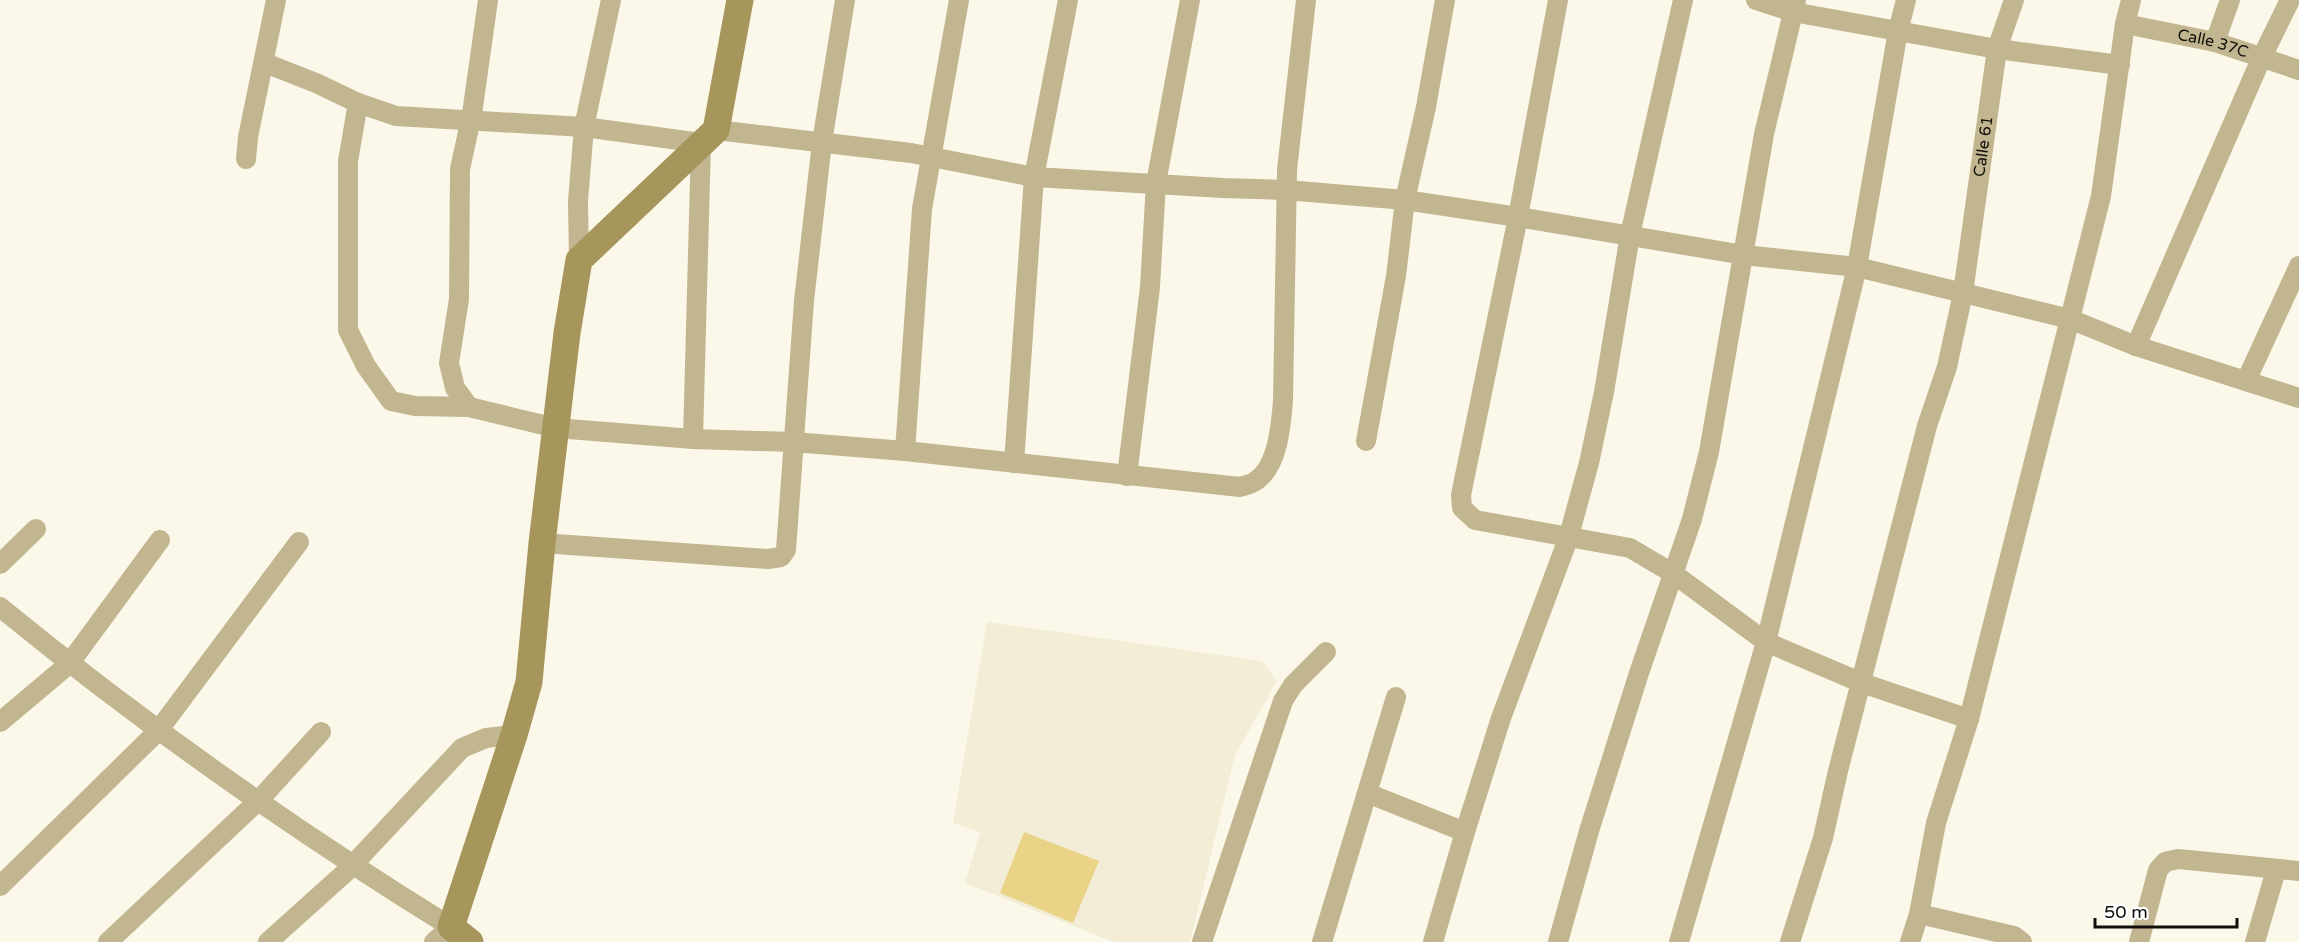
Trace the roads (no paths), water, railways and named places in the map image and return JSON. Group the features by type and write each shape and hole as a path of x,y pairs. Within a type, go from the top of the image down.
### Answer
{"street":[{"path":"246,159 248,137 265,63 276,0"},
{"path":"469,407 455,388 449,363 459,299 460,170 470,122 488,0"},
{"path":"0,607 158,731 452,937 529,682 542,543 567,333 579,260 578,201 584,127 612,0"},
{"path":"693,439 708,137 740,0"},
{"path":"542,543 768,560 781,557 786,550 804,301 822,142 845,0"},
{"path":"905,451 921,220 959,0"},
{"path":"1014,463 1034,177 1068,0"},
{"path":"1127,476 1150,286 1156,183 1190,0"},
{"path":"358,103 348,161 348,330 366,366 391,401 415,406 469,407 556,428 693,439 793,442 905,451 1239,487 1257,481 1266,470 1280,438 1283,401 1287,190 1306,0"},
{"path":"1366,441 1396,276 1405,200 1426,107 1445,0"},
{"path":"1558,0 1518,217 1461,495 1462,508 1475,520 1568,539 1630,548 1674,574 1766,642 1862,683 1969,719"},
{"path":"1433,942 1501,718 1568,539 1589,463 1604,392 1630,235 1683,0"},
{"path":"1756,0 1794,6 1898,31 1997,49 2120,65"},
{"path":"1678,942 1766,642 1857,267 1898,31 1906,0"},
{"name":"Calle 61","path":"1790,942 1823,838 1838,771 1927,426 1947,367 1963,293 1997,49 2014,0"},
{"path":"1910,942 1919,914 1936,823 1969,719 2101,196 2125,24 2131,0"},
{"path":"2215,42 2230,0"},
{"path":"2136,346 2261,59 2290,0"},
{"path":"1558,942 1635,684 1692,519 1709,452 1764,134 1794,6"},
{"name":"Calle 37C","path":"2125,24 2215,42 2299,70"},
{"path":"265,63 358,103 396,116 708,137 822,142 932,156 1034,177 1223,189 1287,190 1405,200 1744,255 1857,267 2070,319 2136,346 2299,398"},
{"path":"579,260 708,137"},
{"path":"2246,381 2299,266"},
{"path":"0,564 36,529"},
{"path":"0,722 69,663 160,540"},
{"path":"0,886 158,731 299,542"},
{"path":"1203,942 1283,700 1293,685 1326,652"},
{"path":"1322,942 1396,697"},
{"path":"108,942 259,800 321,732"},
{"path":"268,942 352,866 462,748 486,738 514,735"},
{"path":"1367,793 1465,832"},
{"path":"2139,942 2158,870 2165,862 2178,859 2299,871"},
{"path":"2255,942 2276,870"},
{"path":"1919,914 2014,936 2022,942"}]}
